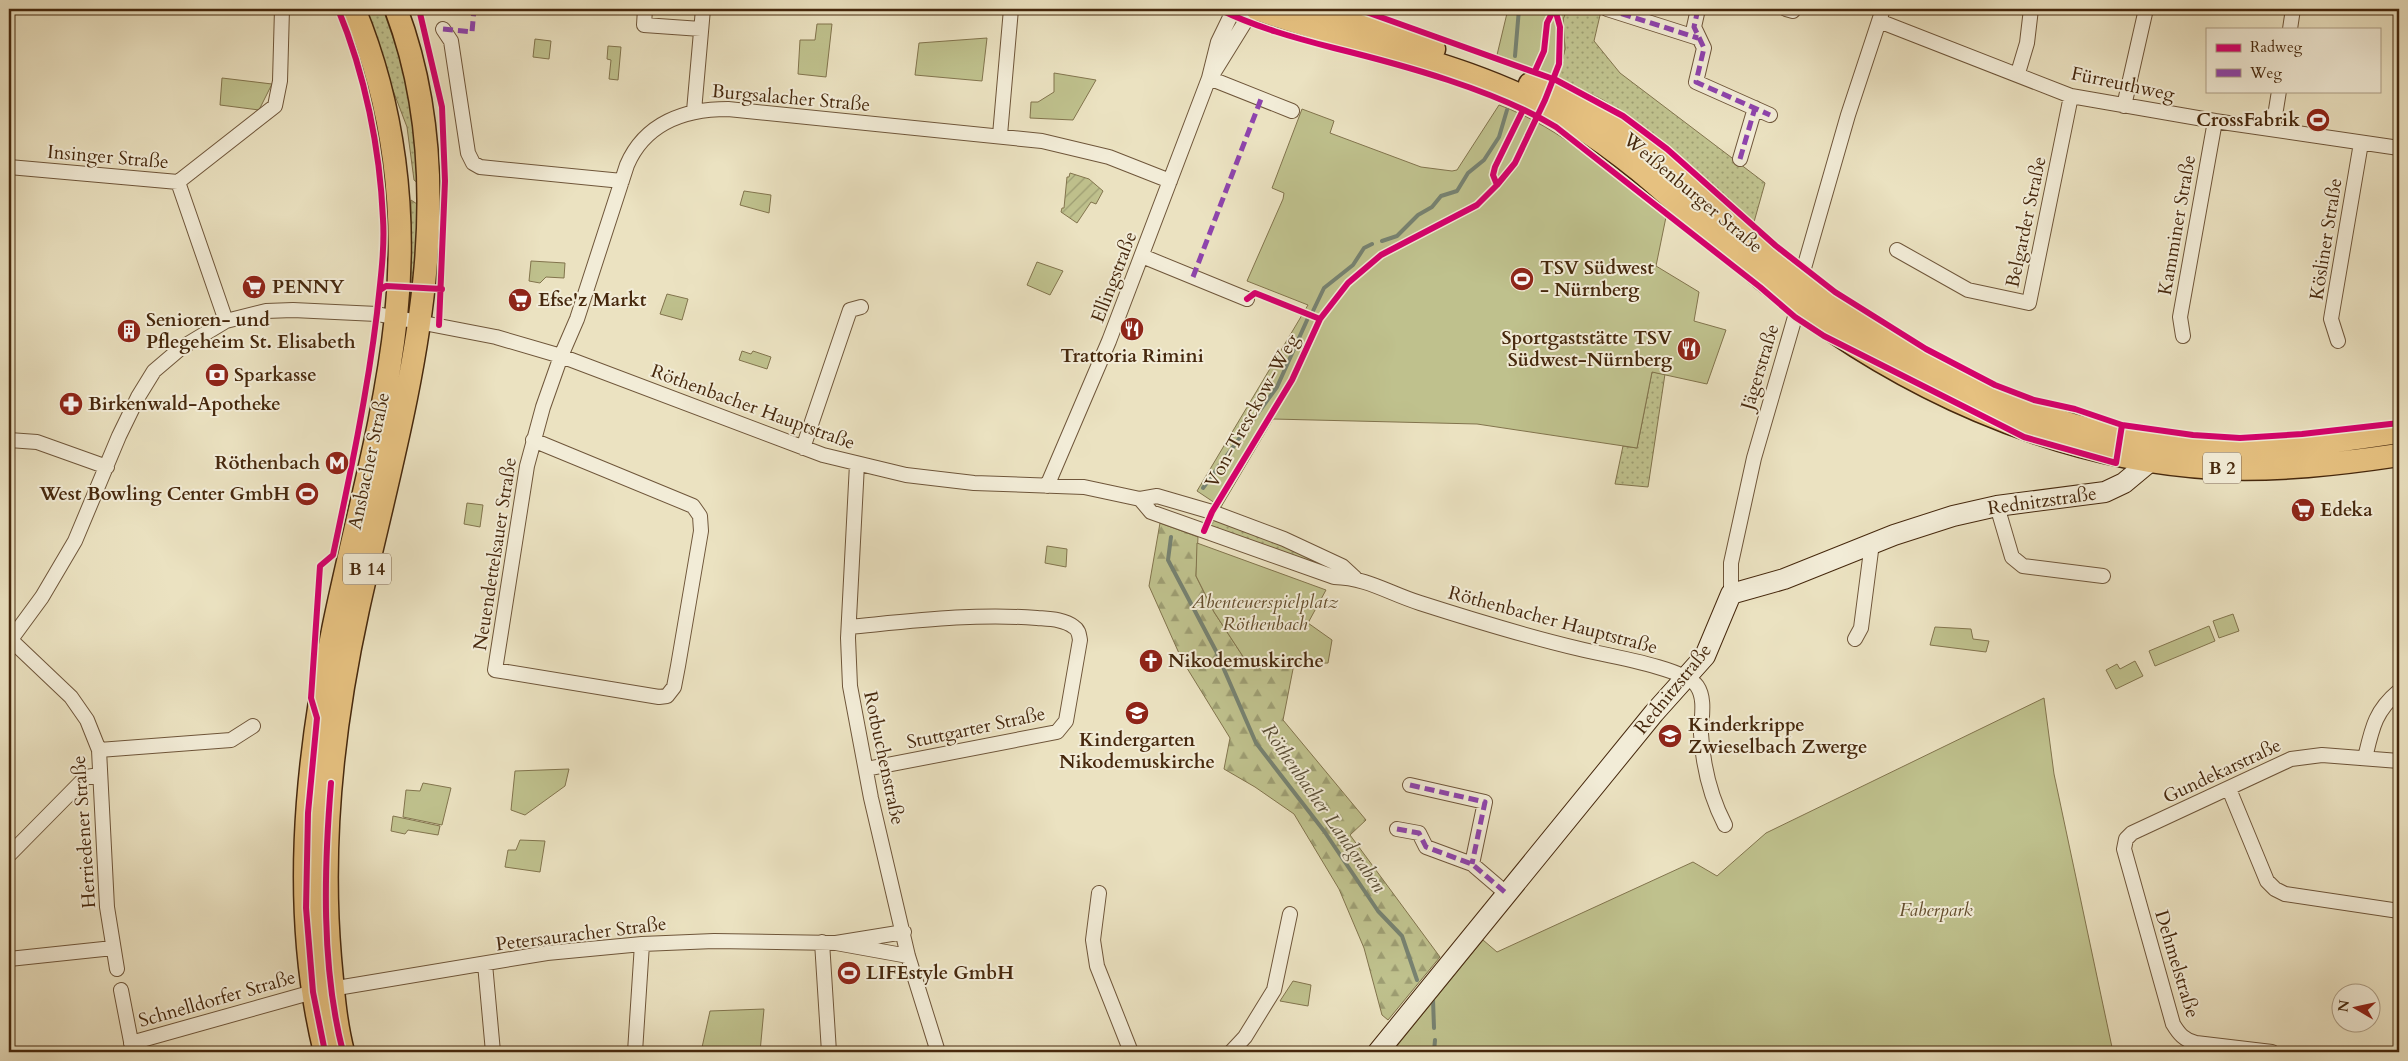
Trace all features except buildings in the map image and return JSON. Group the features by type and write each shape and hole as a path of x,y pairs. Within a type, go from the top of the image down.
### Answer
{"main road":[{"name":"Ansbacher Straße","path":"343,1052 309,954 306,880 308,813 313,753 328,652 382,403 396,317 400,239 397,177 383,95 354,9"},
{"name":"Weißenburger Straße","path":"1255,9 1461,71 1506,88 1552,110 1627,160 1743,262 1798,305 1855,344 1896,368 1989,413 2068,443 2150,461 2215,468 2264,468 2396,452"},
{"name":"Weißenburger Straße","path":"1321,9 1523,81 1597,116 1653,155 1801,283 1857,322 1913,356 2013,405 2055,420 2108,434 2204,448 2301,446 2399,432"},
{"name":"Ansbacher Straße","path":"325,1052 323,991 327,917 326,867 335,745 357,613 406,396 420,321 428,237 429,188 424,118 418,85 400,14"},
{"path":"397,177 407,187 418,192 429,188"},
{"name":"Rednitzstraße","path":"1378,1052 1704,656 1710,646 1726,602 1731,594 1784,580 1872,543 1953,516 1997,506 2105,492 2124,483 2161,452 2174,453 2204,448"}],"street":[{"path":"178,182 275,106 280,81 282,9"},
{"path":"645,9 644,25 701,29"},
{"path":"694,111 703,9"},
{"path":"1000,135 1011,9"},
{"name":"Ellingstraße","path":"1047,486 1092,383 1142,256 1209,78 1218,42 1234,9"},
{"name":"Ellingstraße","path":"1209,78 1227,54 1255,9"},
{"path":"1607,9 1698,38"},
{"path":"1698,9 1694,27 1704,48 1696,82 1770,114"},
{"path":"2018,74 2027,43 2031,9"},
{"path":"2124,106 2146,9"},
{"path":"2290,28 2293,9"},
{"name":"Jägerstraße","path":"1731,594 1731,563 1754,458 1798,305 1801,283 1848,115 1881,15"},
{"name":"Fürreuthweg","path":"1881,15 2071,96 2215,121 2399,148"},
{"path":"443,29 451,40 468,154 473,163 480,167 622,181"},
{"path":"1209,78 1292,111"},
{"path":"2273,128 2279,92"},
{"name":"Belgarder Straße","path":"1897,250 1968,290 2029,303 2071,96"},
{"path":"1740,159 1755,108"},
{"name":"Burgsalacher Straße","path":"561,356 577,319 630,158 647,135 668,121 694,111 728,110 1042,140 1088,152 1170,180"},
{"name":"Kamminer Straße","path":"2183,336 2180,317 2215,121"},
{"name":"Kösliner Straße","path":"2338,341 2332,319 2361,143"},
{"name":"Insinger Straße","path":"9,167 178,182 226,320"},
{"path":"1142,256 1247,298"},
{"path":"803,448 850,310 861,307"},
{"path":"10,641 42,597 75,541 134,405 154,371 181,348 226,320 266,311 293,310 363,313 420,321"},
{"name":"Röthenbacher Hauptstraße","path":"420,321 496,337 561,356 803,448 857,464 933,479 1084,487 1140,499 1157,496 1212,512 1284,538 1342,566 1355,578"},
{"name":"Neuendettelsauer Straße","path":"533,440 693,506 698,512 701,531 674,687 667,696 654,696 495,670 527,466 533,440 561,356"},
{"path":"9,440 37,442 107,467"},
{"name":"Rotbuchenstraße","path":"857,464 849,627 850,686 866,769 908,956 938,1052"},
{"name":"Röthenbacher Hauptstraße","path":"1140,499 1151,512 1334,576 1355,578 1417,602 1518,634 1687,676"},
{"path":"1997,506 2012,557 2023,566 2103,576"},
{"path":"1856,638 1861,628 1872,543"},
{"name":"Stuttgarter Straße","path":"849,627 982,615 1011,616 1060,620 1075,627 1080,640 1066,721 1057,732 866,769"},
{"name":"Herriedener Straße","path":"10,641 71,697 87,720 99,750 107,907 117,969"},
{"path":"1687,676 1697,685 1702,696 1702,734 1706,770 1713,802 1724,825"},
{"path":"2365,758 2373,724 2387,702 2399,691"},
{"path":"99,750 231,740 253,726"},
{"name":"Gundekarstraße","path":"2126,839 2132,833 2283,762 2306,755 2399,761"},
{"path":"9,855 86,777 100,775"},
{"path":"1410,785 1485,802 1472,864"},
{"path":"2229,789 2268,881 2275,889 2285,894 2399,911"},
{"path":"1398,829 1419,833 1426,847 1472,864 1507,894"},
{"name":"Dehmelstraße","path":"2126,839 2124,849 2170,1015 2177,1032 2189,1041 2196,1043 2272,1052"},
{"path":"1099,893 1093,940 1097,966 1131,1052"},
{"path":"1231,1052 1245,1037 1274,990 1290,914"},
{"name":"Petersauracher Straße","path":"829,943 904,932"},
{"name":"Petersauracher Straße","path":"323,991 547,953 642,944 714,941 829,943 908,956"},
{"path":"829,943 829,1052"},
{"path":"636,1052 642,944"},
{"path":"9,959 113,948"},
{"path":"485,964 493,1052"},
{"path":"121,990 132,1047"},
{"name":"Schnelldorfer Straße","path":"132,1047 323,991"}],"green space":[{"path":"362,9 383,9 412,93 419,184 414,180 407,127"},
{"path":"1508,9 1572,9 1567,10 1563,19 1565,49 1558,78 1497,55"},
{"path":"1567,10 1601,11 1594,41 1620,73 1765,183 1754,222 1634,120 1603,100 1558,78 1565,49 1563,19"},
{"path":"817,24 832,24 826,77 798,74 800,40 815,40"},
{"path":"987,38 982,81 915,75 919,43"},
{"path":"535,39 551,41 549,59 533,57"},
{"path":"608,46 621,47 618,80 609,79 611,60 607,59"},
{"path":"1054,73 1096,80 1073,120 1030,118 1031,102 1038,102 1054,92"},
{"path":"222,78 272,84 259,110 220,105"},
{"name":"TSV Südwest - Nürnberg","path":"1499,105 1544,126 1566,140 1666,217 1656,266 1699,292 1694,321 1726,330 1707,384 1652,372 1637,448 1477,424 1273,419 1221,507 1197,491 1308,305 1247,281 1283,199 1284,193 1272,188 1302,109 1334,121 1330,133 1421,167 1452,171 1457,170"},
{"path":"1070,173 1089,179 1103,191 1096,204 1091,202 1077,223 1061,212 1062,208 1064,208 1067,177 1069,177"},
{"path":"744,191 771,195 769,213 740,205"},
{"path":"411,200 417,204 419,283 411,283"},
{"path":"531,261 565,263 564,278 546,277 540,283 529,281"},
{"path":"1037,262 1063,271 1050,295 1027,285"},
{"path":"667,294 688,299 682,320 660,314"},
{"path":"742,351 751,354 753,351 771,357 767,369 739,360"},
{"path":"1652,372 1665,374 1648,487 1615,484 1623,446 1637,448"},
{"path":"467,503 483,505 480,527 464,524"},
{"path":"1214,516 1340,568 1338,572 1209,527"},
{"path":"1160,523 1198,537 1196,576 1214,612 1244,658 1288,658 1294,664 1283,720 1366,820 1350,835 1440,957 1388,1020 1382,1015 1364,948 1339,889 1294,814 1255,787 1224,769 1230,738 1182,660 1149,586"},
{"name":"Abenteuerspielplatz Röthenbach","path":"1197,543 1326,590 1308,623 1332,640 1328,663 1294,664 1288,658 1276,669 1244,658 1214,612 1196,576"},
{"path":"1047,546 1067,549 1066,567 1045,563"},
{"path":"2233,614 2239,631 2219,638 2213,621"},
{"path":"2209,626 2215,641 2155,666 2149,651"},
{"path":"1935,627 1971,629 1973,639 1989,641 1986,652 1930,645"},
{"path":"2135,661 2143,676 2116,689 2106,670 2117,664 2120,669"},
{"name":"Faberpark","path":"2044,698 2054,774 2113,1052 1392,1052 1483,940 1497,952 1693,862 1717,876 1766,833"},
{"path":"569,769 565,786 525,815 511,810 515,771"},
{"path":"423,783 451,788 442,825 403,817 406,790 420,791"},
{"path":"393,816 440,826 438,835 408,830 405,834 391,831"},
{"path":"520,840 545,841 540,872 505,867 508,850 516,850"},
{"path":"1293,981 1311,985 1308,1006 1280,1001"},
{"path":"764,1009 760,1052 701,1052 710,1011"}],"waterway":[{"name":"Röthenbacher Landgraben","path":"1515,56 1519,9"},
{"name":"Röthenbacher Landgraben","path":"1382,241 1397,236 1418,215 1432,207 1441,196 1457,191 1468,173 1484,160 1499,137 1507,110"},
{"name":"Röthenbacher Landgraben","path":"1313,311 1324,288 1353,265 1364,248 1372,244"},
{"name":"Röthenbacher Landgraben","path":"1203,488 1277,387 1308,318"},
{"name":"Röthenbacher Landgraben","path":"1171,537 1168,560 1216,651 1256,743 1324,831 1378,911 1402,936 1417,980"},
{"name":"Röthenbacher Landgraben","path":"1433,999 1434,1028"},
{"name":"Röthenbacher Landgraben","path":"1434,1052 1435,1040"}],"marked path":[{"path":"443,29 472,32 474,9"},
{"path":"1607,9 1698,38"},
{"path":"1698,9 1694,27 1704,48 1696,82 1770,115"},
{"path":"1786,9 1793,11"},
{"path":"1193,277 1261,99"},
{"path":"1740,159 1755,108"},
{"path":"1410,785 1485,802 1472,864"},
{"path":"1397,829 1419,833 1426,847 1472,864 1507,894"}],"cycle path":[{"path":"325,1052 313,992 306,908 308,813 317,718 311,698 320,566 333,555 352,465 373,344 383,243 381,193 370,112 356,59 338,9"},
{"path":"419,9 442,107 445,181 439,325"},
{"path":"1219,9 1275,32 1389,62 1448,80 1505,101 1532,114 1556,127 1760,287 1795,317 1824,336 2024,437 2116,463 2122,425"},
{"path":"1358,9 1556,80 1623,116 1667,149 1776,246 1835,292 1926,349 1995,385 2034,400 2075,409 2122,425 2193,435 2240,438 2302,434 2399,423"},
{"path":"1535,71 1544,51 1547,23 1554,9"},
{"name":"Von-Tresckow-Weg","path":"1204,531 1212,512 1292,380 1320,319 1348,283 1381,255 1477,205 1515,163 1545,100 1559,64 1560,27 1555,9"},
{"path":"1497,185 1493,175 1495,167 1523,110"},
{"path":"380,290 386,286 442,289"},
{"path":"1247,299 1255,293 1320,319"},
{"path":"331,783 327,850 326,918 331,986 343,1052"}],"place":[{"name":"CrossFabrik","path":"2318,120"},
{"name":"TSV Südwest - Nürnberg","path":"1522,279"},
{"name":"PENNY","path":"254,287"},
{"name":"Efse'z Markt","path":"520,300"},
{"name":"Trattoria Rimini","path":"1132,329"},
{"name":"Senioren- und Pflegeheim St. Elisabeth","path":"129,331"},
{"name":"Sportgaststätte TSV Südwest-Nürnberg","path":"1689,349"},
{"name":"Sparkasse","path":"217,375"},
{"name":"Birkenwald-Apotheke","path":"71,404"},
{"name":"Röthenbach","path":"337,463"},
{"name":"West Bowling Center GmbH","path":"307,494"},
{"name":"Edeka","path":"2303,510"},
{"name":"Nikodemuskirche","path":"1151,661"},
{"name":"Kindergarten Nikodemuskirche","path":"1137,713"},
{"name":"Kinderkrippe Zwieselbach Zwerge","path":"1670,736"},
{"name":"LIFEstyle GmbH","path":"849,973"}]}
